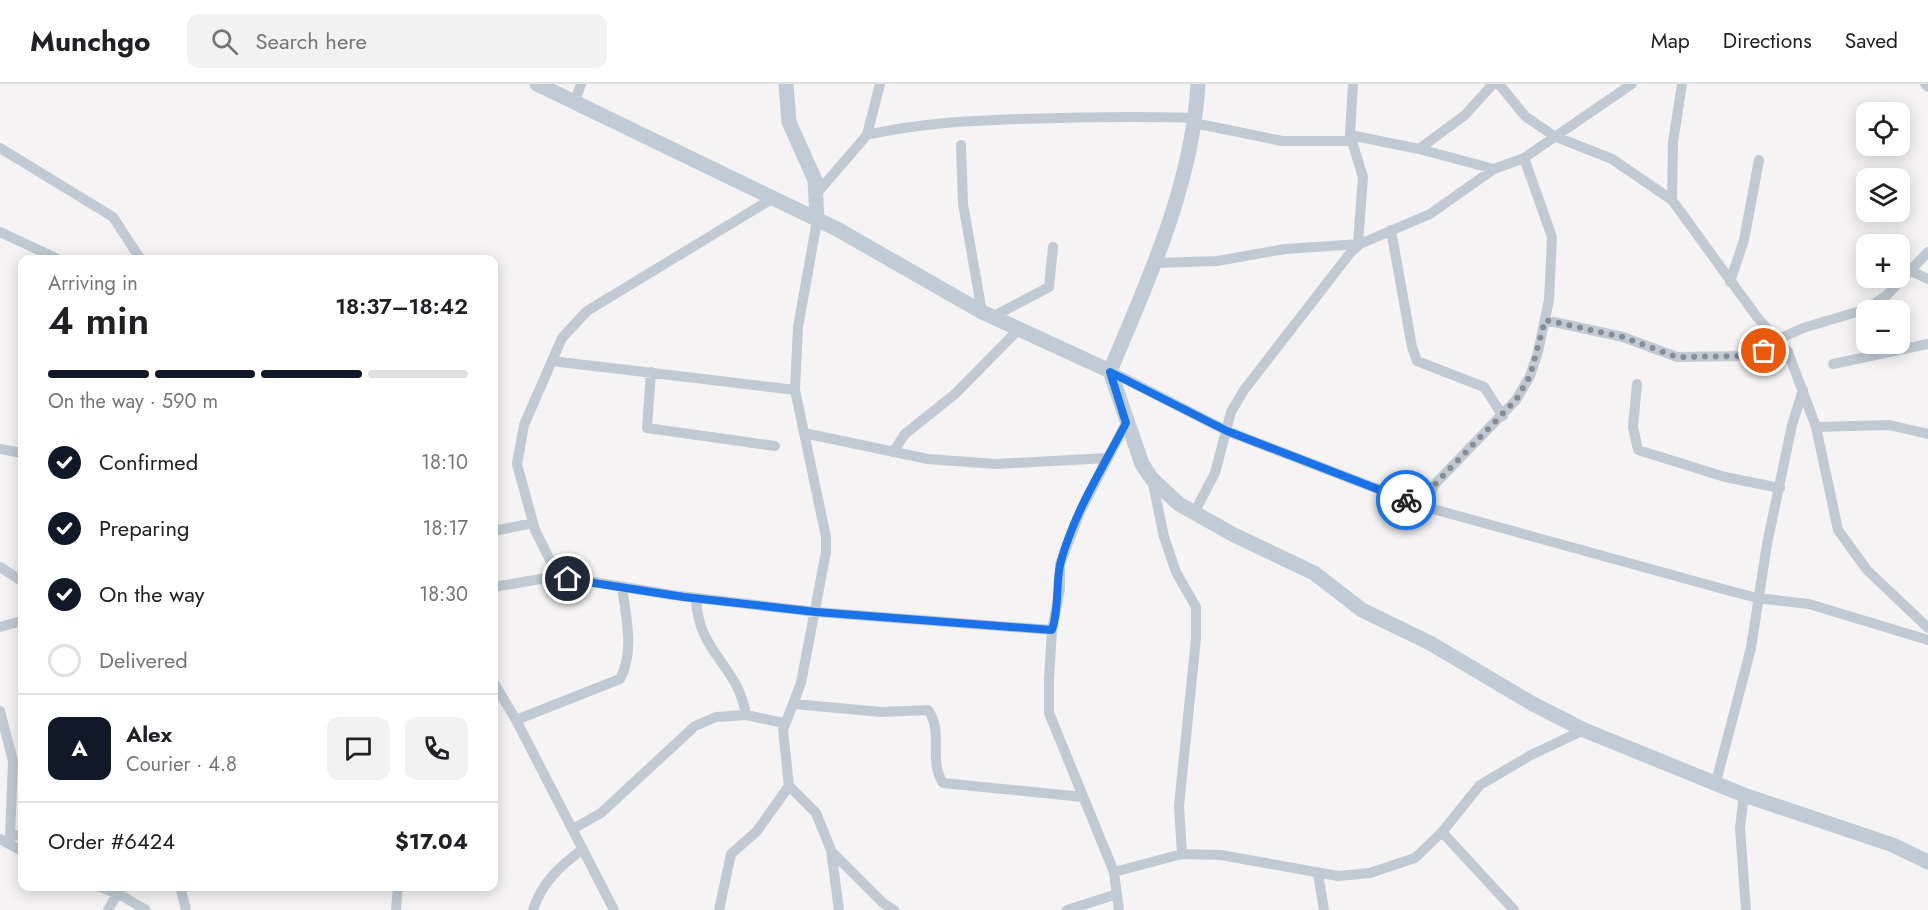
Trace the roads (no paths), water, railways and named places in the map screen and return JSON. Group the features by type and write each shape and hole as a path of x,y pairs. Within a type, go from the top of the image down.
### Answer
{"street":[{"path":"537,84 775,197 817,221 837,229 987,315 1110,372 1227,431 1422,506 1757,598 1809,604 1928,640"},
{"path":"575,101 581,84"},
{"path":"719,910 731,854 758,831 789,786 784,723 794,705 816,612 826,552 826,537 795,390 798,327 817,221 817,193 815,180 789,122 786,84"},
{"path":"817,193 867,135 880,84"},
{"path":"1198,84 1186,174 1155,263 1110,372 1142,464 1152,479 1179,504 1194,513 1314,573 1362,610 1449,654 1533,704 1584,730 1744,795 1893,845 1928,861"},
{"path":"1194,513 1215,473 1231,412 1244,390 1359,244 1363,177 1351,138 1353,84"},
{"path":"1419,148 1465,115 1493,84"},
{"path":"1499,84 1525,116 1554,136 1612,159 1672,200 1730,282 1780,344 1795,368 1816,428 1838,530 1868,570 1928,628"},
{"path":"1155,263 1217,261 1285,249 1359,244 1430,214 1494,169 1524,158 1632,84"},
{"path":"1672,200 1673,142 1682,84"},
{"path":"867,135 905,126 1124,116 1195,120 1282,141 1351,138 1419,148 1494,169"},
{"path":"961,145 963,204 987,315"},
{"path":"0,148 112,217 137,255"},
{"path":"1422,506 1436,483 1503,416 1530,376 1545,320 1552,266 1552,237 1524,158"},
{"path":"1730,282 1744,240 1759,160"},
{"path":"558,576 533,523 517,464 524,424 562,338 587,311 775,197"},
{"path":"1392,230 1412,347 1417,361 1484,387 1503,416"},
{"path":"0,232 48,255"},
{"path":"987,315 1049,287 1053,247"},
{"path":"1545,320 1623,337 1677,357 1744,356 1780,344 1803,328 1867,309 1886,296 1928,252"},
{"path":"1911,271 1928,279"},
{"path":"893,452 905,434 955,394 1018,330"},
{"path":"1833,364 1928,344"},
{"path":"552,361 795,390"},
{"path":"651,372 647,428 775,446"},
{"path":"1637,384 1634,428 1638,450 1725,477 1780,488"},
{"path":"1716,782 1751,648 1757,598 1792,425 1803,390"},
{"path":"1119,910 1114,872 1049,713 1052,630 1060,589 1060,564 1076,521 1126,423"},
{"path":"1816,428 1889,425 1928,434"},
{"path":"804,433 928,459 996,464 1108,458"},
{"path":"0,449 18,452"},
{"path":"1152,479 1164,537 1176,572 1196,608 1196,638 1179,806 1182,854"},
{"path":"498,530 533,523"},
{"path":"0,567 18,578"},
{"path":"498,586 558,576 696,598 816,612 1052,630"},
{"path":"516,720 620,679 626,668 628,634 622,587"},
{"path":"696,598 702,635 735,680 746,715"},
{"path":"0,627 18,622"},
{"path":"498,690 516,720 614,910"},
{"path":"794,705 881,712 928,710 934,718 936,773 942,783 1083,797"},
{"path":"0,711 13,761 6,839"},
{"path":"573,829 601,813 695,726 716,717 746,715 784,723"},
{"path":"1114,872 1182,854 1221,855 1318,874 1338,876 1370,873 1414,858 1442,832 1480,785 1548,746 1584,730"},
{"path":"789,786 816,813 831,850 839,910"},
{"path":"1744,795 1740,828 1746,910"},
{"path":"1442,832 1514,910"},
{"path":"533,910 545,883 558,868 583,849"},
{"path":"831,850 883,903 894,910"},
{"path":"1318,874 1324,910"},
{"path":"108,910 119,891"},
{"path":"121,891 146,910"},
{"path":"181,891 186,910"},
{"path":"396,910 398,891"},
{"path":"1067,910 1117,894"}]}
